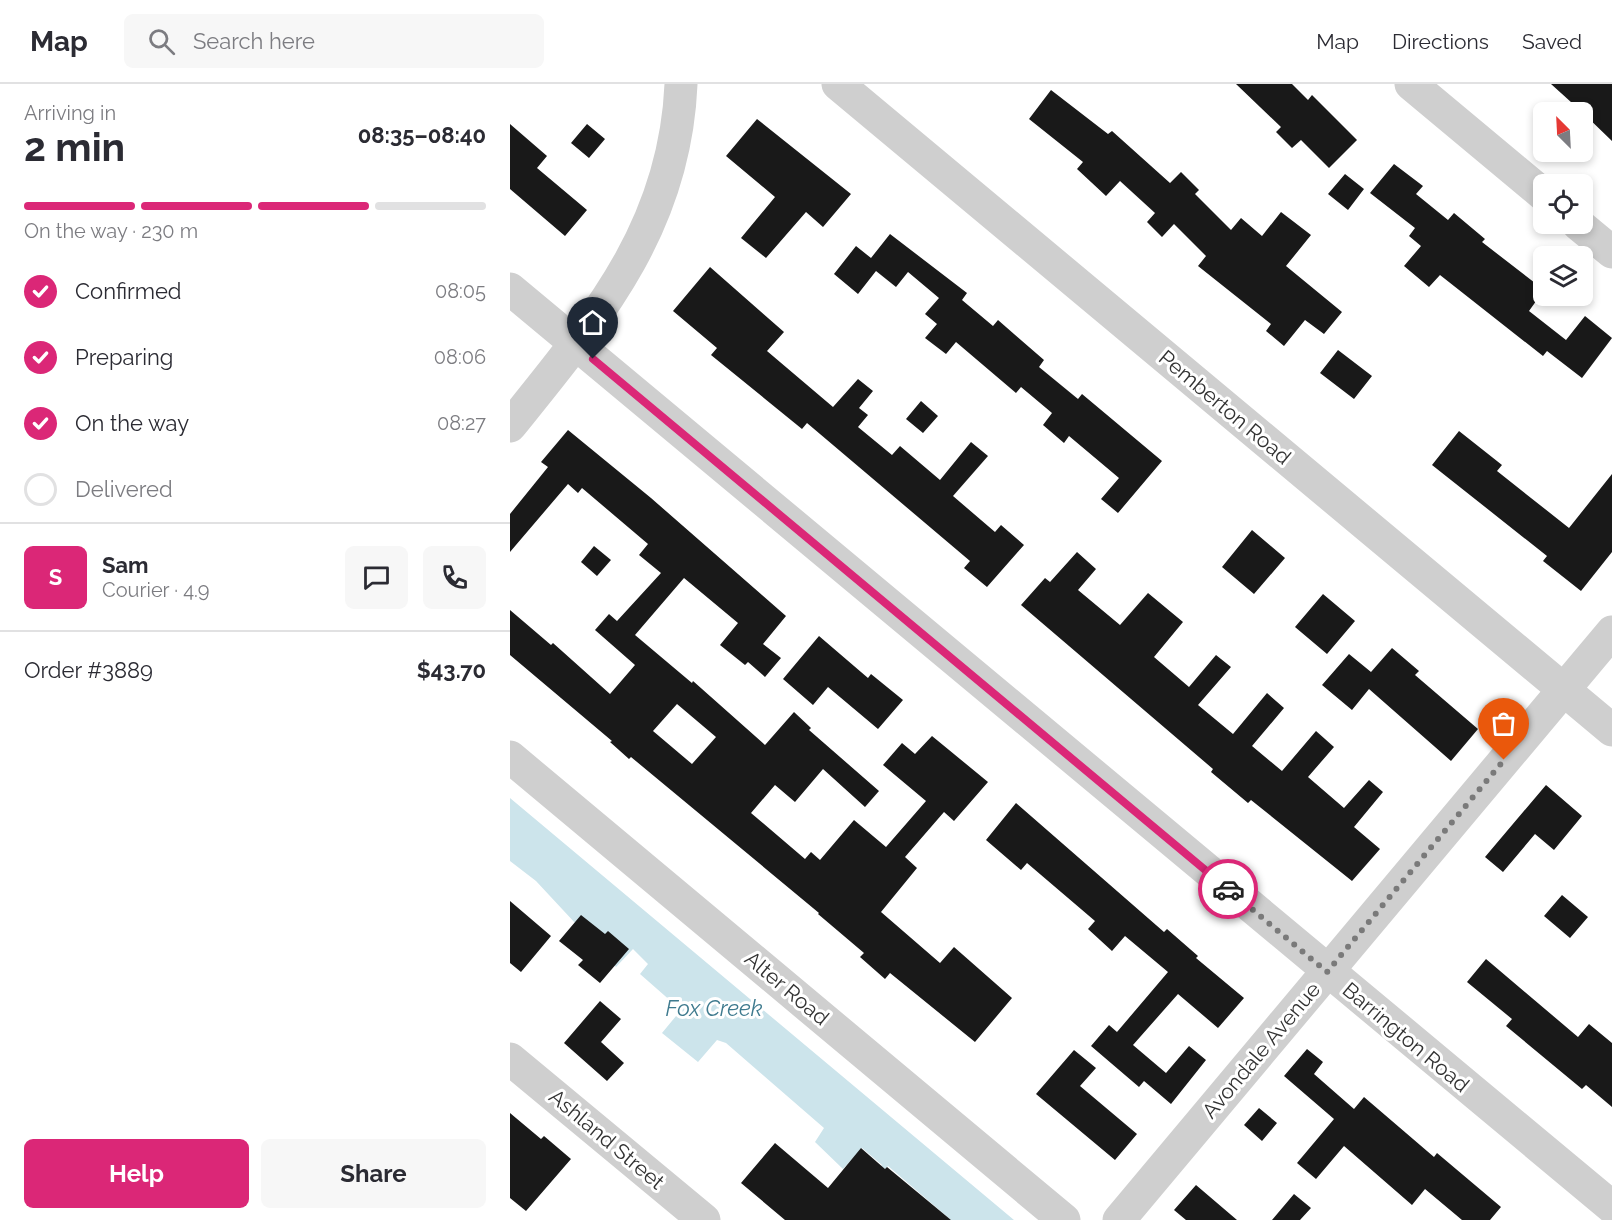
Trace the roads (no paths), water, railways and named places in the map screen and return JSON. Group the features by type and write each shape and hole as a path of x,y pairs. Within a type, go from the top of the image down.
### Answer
{"street":[{"path":"510,426 612,293 638,250 659,203 672,158 681,84"},
{"name":"Pemberton Road","path":"838,84 1612,730"},
{"path":"1411,84 1533,186"},
{"path":"1590,234 1612,252"},
{"name":"Barrington Road","path":"510,290 1612,1207"},
{"name":"Avondale Avenue","path":"1119,1220 1612,632"},
{"name":"Alter Road","path":"510,757 1064,1220"},
{"name":"Ashland Street","path":"510,1059 704,1220"}],"water":[{"name":"Fox Creek","path":"510,798 1014,1220 951,1220 888,1166 868,1187 860,1190 882,1165 862,1148 843,1169 815,1142 824,1128 726,1043 717,1040 698,1062 662,1033 681,1010 640,974 648,964 633,949 616,967 536,881 510,861"}]}
